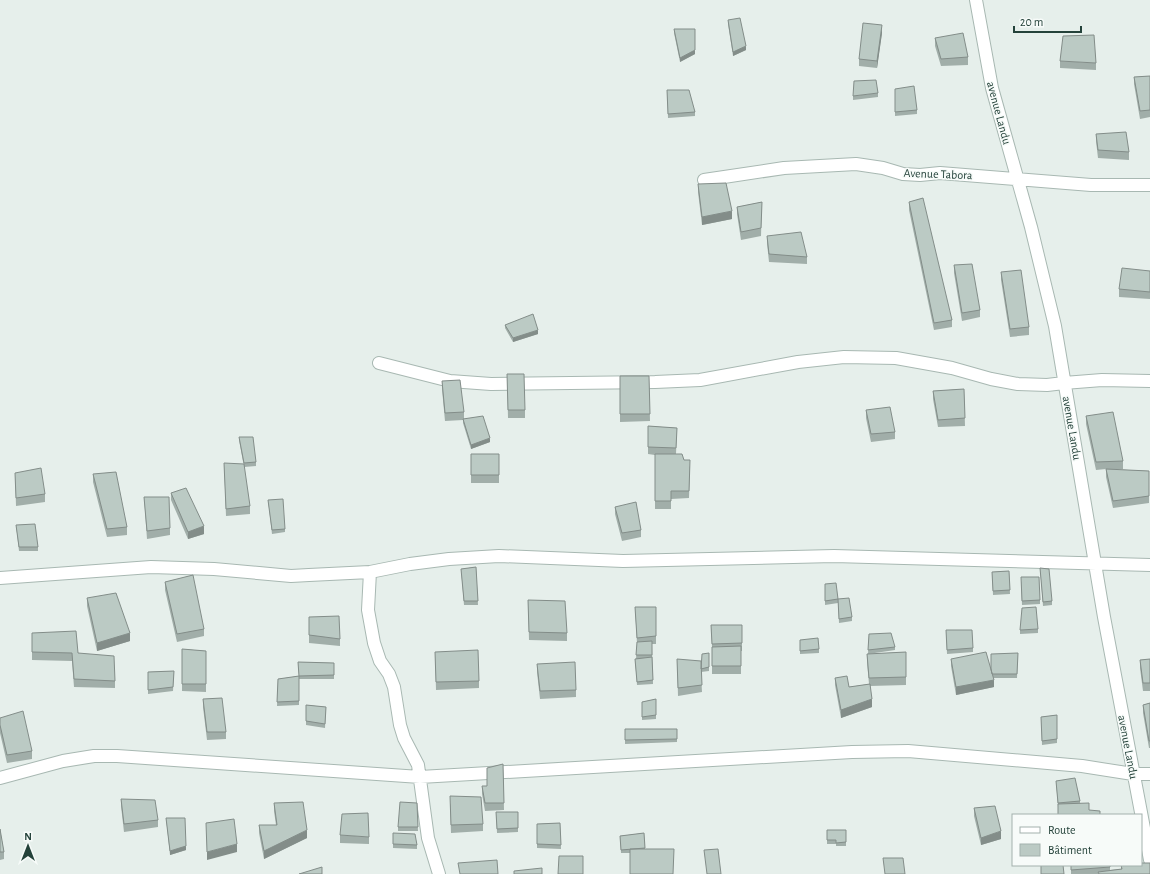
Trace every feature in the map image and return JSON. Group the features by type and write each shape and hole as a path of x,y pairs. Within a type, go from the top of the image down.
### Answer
{"street":[{"name":"avenue Landu","path":"976,0 992,88 1031,227 1055,326 1104,617 1141,814"},
{"name":"Avenue Tabora","path":"704,180 784,168 856,164 920,176 940,173 1091,185 1150,185"},
{"path":"378,363 450,381 491,384 700,380 798,362 844,358 896,358 952,368 991,379 1018,384 1047,385 1064,382 1102,380 1150,382"},
{"path":"0,578 151,568 214,569 291,576 370,572 410,564 449,559 499,556 623,561 834,556 1150,565"},
{"path":"370,572 368,610 374,643 380,661 389,674 394,687 400,725 404,738 418,765 428,838 439,874"},
{"path":"0,778 64,760 94,756 117,756 420,777 852,752 908,751 1082,766 1133,774 1150,774"},
{"name":"avenue Landu","path":"1142,820 1150,860"}],"building":[{"path":"740,18 746,46 733,52 728,20"},
{"path":"863,23 882,25 877,61 859,59"},
{"path":"674,29 695,29 695,50 680,58"},
{"path":"963,33 968,57 941,59 935,38"},
{"path":"1094,35 1096,63 1060,61 1063,36"},
{"path":"1150,76 1150,110 1140,111 1134,77"},
{"path":"876,80 878,93 853,96 854,81"},
{"path":"914,86 917,110 895,112 895,89"},
{"path":"667,90 689,90 695,112 668,114"},
{"path":"1126,132 1129,152 1098,150 1096,134"},
{"path":"726,183 732,211 702,217 698,184"},
{"path":"923,198 952,320 934,323 909,202"},
{"path":"762,202 761,228 741,232 737,207"},
{"path":"801,232 807,257 769,254 767,236"},
{"path":"972,264 980,310 962,313 954,265"},
{"path":"1122,268 1150,271 1150,292 1119,289"},
{"path":"1021,270 1029,327 1010,329 1001,272"},
{"path":"533,314 538,330 513,338 505,325"},
{"path":"507,374 524,374 525,410 508,410"},
{"path":"620,376 649,376 650,414 620,414"},
{"path":"460,380 464,412 445,413 442,381"},
{"path":"964,389 965,418 938,420 933,391"},
{"path":"890,407 895,432 871,434 866,410"},
{"path":"1113,412 1123,461 1096,462 1086,416"},
{"path":"483,416 490,438 471,445 463,419"},
{"path":"648,426 677,428 676,448 648,447"},
{"path":"239,437 253,437 256,462 244,463"},
{"path":"471,454 499,454 499,475 471,475"},
{"path":"655,454 682,454 684,460 690,460 689,491 671,491 671,501 655,501"},
{"path":"224,463 244,464 250,506 226,509"},
{"path":"41,468 45,494 16,498 15,473"},
{"path":"1106,469 1149,471 1149,496 1113,501"},
{"path":"116,472 127,527 107,529 93,474"},
{"path":"186,488 204,526 188,532 171,493"},
{"path":"144,497 169,497 170,528 147,531"},
{"path":"283,499 285,529 272,530 268,500"},
{"path":"636,502 641,530 622,533 615,507"},
{"path":"35,524 38,547 19,547 16,525"},
{"path":"476,567 478,601 464,601 461,569"},
{"path":"1040,568 1049,569 1052,601 1043,602"},
{"path":"1009,571 1010,590 993,591 992,572"},
{"path":"193,575 204,629 177,634 165,582"},
{"path":"1021,577 1039,577 1040,600 1022,601"},
{"path":"836,583 838,599 825,601 825,584"},
{"path":"116,593 130,633 97,643 87,598"},
{"path":"849,598 852,617 839,619 838,599"},
{"path":"528,600 565,601 567,633 529,632"},
{"path":"635,607 656,607 656,636 637,638"},
{"path":"1036,607 1038,629 1020,630 1022,608"},
{"path":"339,616 340,639 309,635 309,617"},
{"path":"711,625 742,625 742,643 712,644"},
{"path":"946,630 972,630 973,648 947,650"},
{"path":"76,631 78,653 114,656 115,681 74,679 72,653 32,652 32,633"},
{"path":"891,633 895,647 868,650 869,634"},
{"path":"818,638 819,649 800,651 800,640"},
{"path":"652,641 652,655 636,655 637,642"},
{"path":"741,646 741,666 712,666 712,647"},
{"path":"182,649 206,651 206,684 182,684"},
{"path":"478,650 479,681 436,682 435,652"},
{"path":"906,652 906,677 869,678 867,654"},
{"path":"986,652 994,680 956,687 951,659"},
{"path":"709,653 709,667 701,669 702,654"},
{"path":"1018,653 1017,674 992,674 991,654"},
{"path":"652,657 653,680 637,682 635,659"},
{"path":"677,659 701,661 702,685 678,688"},
{"path":"1150,659 1150,683 1143,683 1140,660"},
{"path":"298,662 334,663 334,675 299,676"},
{"path":"575,662 576,690 540,691 537,664"},
{"path":"174,671 173,687 148,690 148,672"},
{"path":"299,676 299,701 277,702 278,679"},
{"path":"847,676 849,687 870,684 872,699 841,710 835,678"},
{"path":"222,698 226,732 207,732 203,699"},
{"path":"656,699 656,715 642,717 642,702"},
{"path":"1150,703 1150,741 1149,741 1143,705"},
{"path":"306,705 326,707 325,724 306,721"},
{"path":"23,711 32,751 7,755 0,725 0,718"},
{"path":"1057,715 1057,739 1042,741 1041,717"},
{"path":"625,729 677,729 677,739 625,740"},
{"path":"503,764 504,803 485,803 482,786 487,786 487,768"},
{"path":"1075,778 1080,801 1058,803 1056,781"},
{"path":"450,796 481,797 483,824 451,825"},
{"path":"121,799 155,800 158,820 124,824"},
{"path":"303,802 307,830 264,851 259,825 277,825 274,803"},
{"path":"400,802 417,803 418,827 398,827"},
{"path":"1089,803 1089,810 1100,811 1100,814 1058,814 1058,804"},
{"path":"995,806 1001,831 981,838 974,808"},
{"path":"496,812 518,812 518,828 497,829"},
{"path":"368,813 369,837 340,835 342,814"},
{"path":"166,818 185,818 186,846 170,851"},
{"path":"234,819 237,844 207,852 206,823"},
{"path":"560,823 561,845 537,844 537,824"},
{"path":"0,829 4,852 0,852"},
{"path":"827,830 846,830 846,842 836,843 836,840 827,840"},
{"path":"393,833 415,834 417,845 393,844"},
{"path":"644,833 645,848 621,850 620,836"},
{"path":"630,849 674,849 673,874 630,874"},
{"path":"718,849 721,874 707,874 704,850"},
{"path":"559,856 583,856 583,874 558,874"},
{"path":"883,858 903,858 905,874 885,874"},
{"path":"497,860 498,874 460,874 458,863"},
{"path":"1142,863 1150,863 1150,874 1099,874 1098,872 1122,869 1121,866 1142,866"},
{"path":"1041,866 1063,866 1064,874 1041,874"},
{"path":"1071,866 1110,866 1110,867 1071,870"},
{"path":"322,867 322,874 299,874"},
{"path":"542,868 542,874 514,874 514,871"}]}
